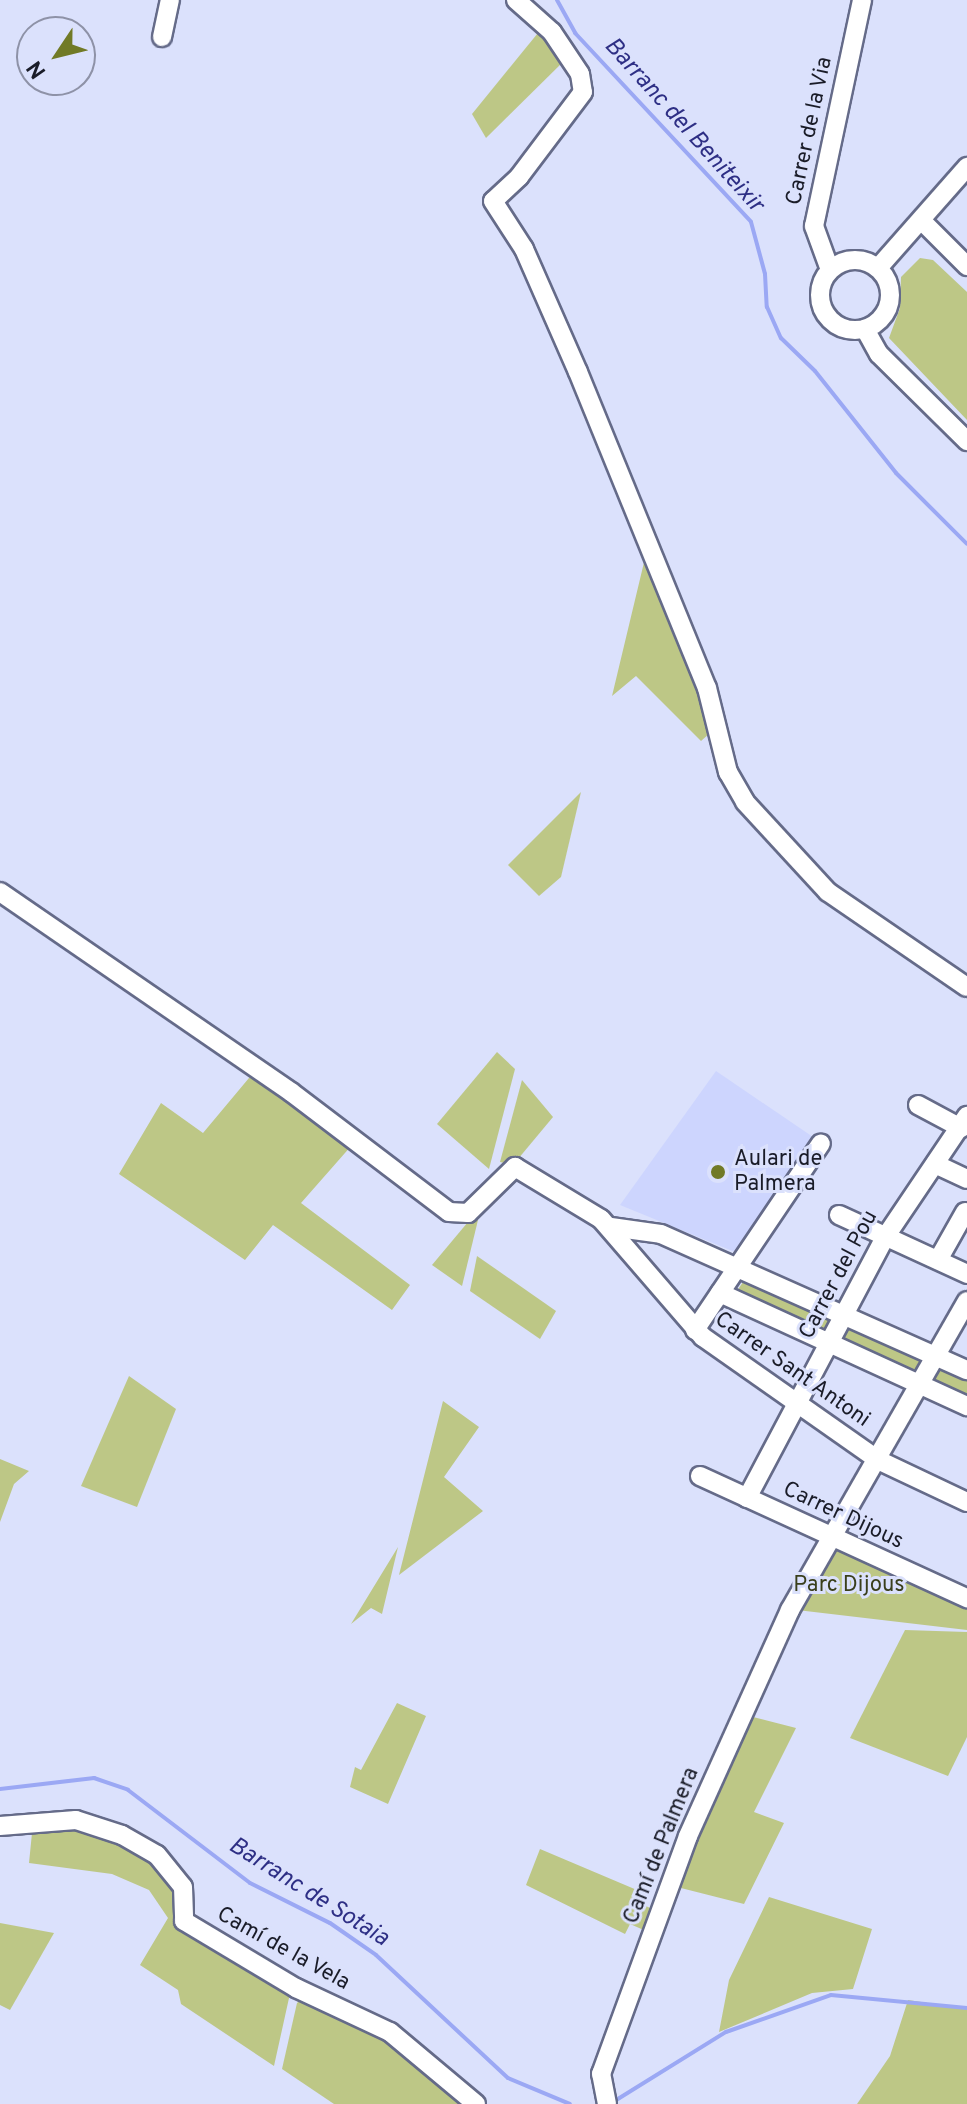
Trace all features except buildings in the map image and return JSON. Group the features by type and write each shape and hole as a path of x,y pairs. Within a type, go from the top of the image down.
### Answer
{"street":[{"path":"162,37 170,0"},
{"path":"516,0 552,32 580,74 583,92 519,177 493,201 530,263 707,688 728,772 745,802 828,892 967,987"},
{"name":"Carrer de la Via","path":"830,270 814,226 862,0"},
{"path":"878,268 967,167"},
{"path":"922,221 967,266"},
{"path":"859,259 878,268 890,286 889,308 865,329 845,329 822,308 821,288 830,270 859,259"},
{"path":"865,329 879,354 967,441"},
{"name":"Carrer Sant Antoni","path":"0,892 291,1092 449,1212 468,1213 515,1167 611,1227 695,1330 878,1460 967,1502"},
{"name":"Carrer del Pou","path":"747,1498 886,1236 965,1121 918,1105"},
{"path":"695,1330 821,1143"},
{"path":"935,1164 967,1179"},
{"path":"938,1260 965,1212"},
{"path":"839,1215 967,1274"},
{"path":"611,1227 650,1230 967,1370"},
{"path":"720,1293 967,1406"},
{"name":"Camí de Palmera","path":"607,2104 601,2074 678,1865 790,1610 967,1301"},
{"name":"Carrer Dijous","path":"700,1476 967,1598"},
{"name":"Camí de la Vela","path":"0,1826 76,1820 122,1835 157,1855 180,1878 184,1921 296,1988 390,2032 476,2104"}],"shaded area":[{"name":"Aulari de Palmera","path":"716,1071 816,1139 735,1252 620,1205"}],"green space":[{"path":"542,28 565,60 486,138 472,114"},
{"path":"920,258 933,260 967,292 967,420 889,338 900,308 901,277"},
{"path":"646,554 702,690 710,733 701,741 636,676 612,696"},
{"path":"581,792 561,877 539,896 508,865"},
{"path":"497,1052 515,1069 489,1169 437,1124"},
{"path":"254,1072 352,1145 301,1203 410,1285 392,1310 273,1225 245,1260 119,1174 161,1103 203,1133"},
{"path":"522,1080 553,1117 513,1165 500,1162"},
{"path":"473,1216 478,1220 462,1286 432,1265"},
{"path":"477,1256 556,1311 540,1339 470,1291"},
{"path":"745,1279 835,1318 825,1335 737,1291"},
{"path":"848,1322 927,1358 917,1378 839,1341"},
{"path":"940,1364 967,1376 967,1400 930,1383"},
{"path":"129,1376 176,1409 137,1507 81,1486"},
{"path":"443,1401 479,1427 444,1477 483,1511 399,1575"},
{"path":"0,1459 29,1471 14,1484 0,1522"},
{"name":"Parc Dijous","path":"837,1545 967,1605 967,1630 797,1610"},
{"path":"398,1547 382,1614 371,1608 351,1624"},
{"path":"905,1630 967,1632 967,1737 948,1776 850,1738"},
{"path":"397,1703 426,1716 388,1804 350,1787 355,1767 361,1770"},
{"path":"745,1715 796,1728 754,1812 784,1823 744,1904 673,1886"},
{"path":"33,1823 81,1827 131,1842 174,1876 175,1922 291,1989 274,2066 181,2004 178,1990 140,1965 168,1918 149,1890 112,1874 29,1863"},
{"path":"540,1849 644,1893 640,1903 654,1910 646,1931 630,1924 625,1934 526,1885"},
{"path":"769,1897 872,1929 853,1989 812,1993 719,2032 729,1980"},
{"path":"0,1923 54,1933 10,2010 0,2005"},
{"path":"305,1997 382,2031 467,2104 334,2104 282,2069 297,2003"},
{"path":"908,2000 967,2009 967,2104 857,2104 890,2056"}],"waterway":[{"name":"Barranc del Beniteixir","path":"557,0 575,33 751,222 765,274 767,307 781,338 815,371 896,473 967,544"},
{"name":"Barranc de Sotaia","path":"0,1789 94,1778 128,1790 250,1883 330,1923 376,1955 508,2078 570,2104"},
{"name":"Barranc de Sotaia","path":"613,2102 726,2032 831,1995 967,2008"}],"place":[{"name":"Aulari de Palmera","path":"718,1172"}]}
